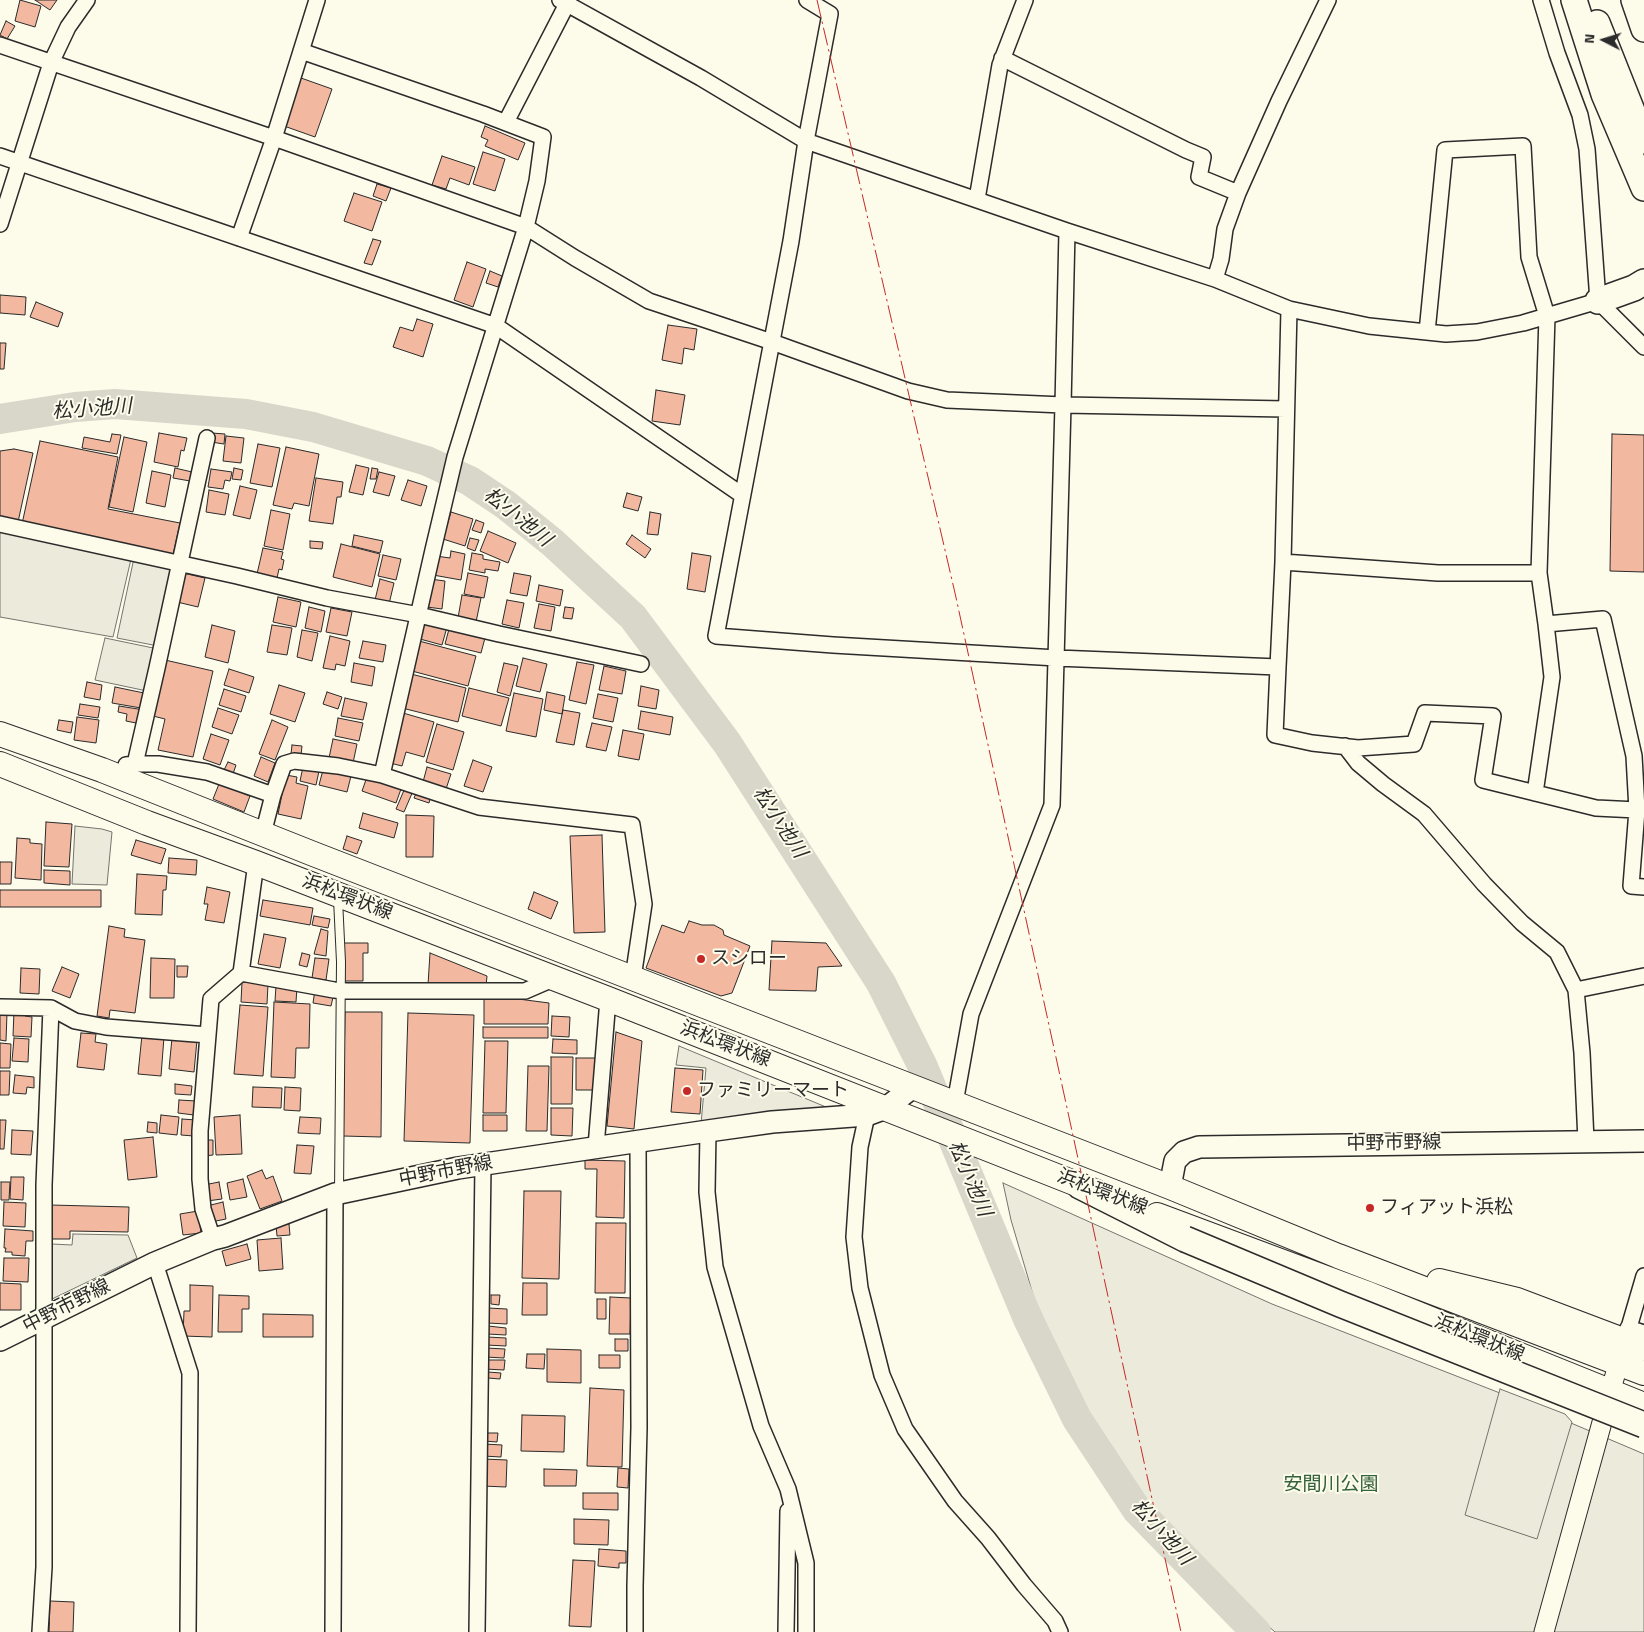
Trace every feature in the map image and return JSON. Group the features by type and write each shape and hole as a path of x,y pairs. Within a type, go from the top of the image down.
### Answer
{"highway":[{"path":"1574,0 1604,94 1644,188"},
{"path":"1589,0 1644,141"},
{"path":"1634,0 1644,29"},
{"path":"1598,301 1634,288 1644,282"},
{"path":"1598,301 1644,292"},
{"path":"1080,1186 1185,1239 1349,1308 1644,1425"}],"main road":[{"name":"浜松環状線","path":"0,734 102,770 1170,1187 1338,1256 1517,1300 1632,1343"},
{"name":"浜松環状線","path":"0,764 147,823 256,863 608,999 877,1112 930,1126 1080,1186 1366,1293 1644,1406"},
{"path":"877,1112 913,1087"},
{"name":"中野市野線","path":"0,1340 155,1263 213,1239 226,1236 337,1194 483,1164 708,1130 877,1112"},
{"name":"中野市野線","path":"1170,1187 1175,1161 1184,1152 1199,1147 1644,1141"},
{"path":"1632,1343 1644,1374"}],"street":[{"path":"0,224 51,63 68,27 86,0"},
{"path":"239,238 274,138 317,0"},
{"path":"808,0 830,14 806,141 791,241 716,636 1057,658 1278,667"},
{"path":"976,200 1002,58 1025,0"},
{"path":"1215,279 1221,259 1225,229 1238,193 1328,0"},
{"path":"1541,0 1557,53 1580,115 1587,149 1598,301 1644,347"},
{"path":"506,122 566,1 701,78 806,141 1066,231 1215,279 1289,309 1368,326 1446,334 1477,332 1523,324 1598,301"},
{"path":"0,45 274,138 526,227 649,301 772,342 908,391 947,400 1063,405 1286,409"},
{"path":"301,51 506,122 543,137 537,181 526,227 455,457 382,775"},
{"path":"1002,58 1203,157 1199,178 1238,193"},
{"path":"1426,332 1446,150 1523,146 1530,257 1548,316 1539,573 1552,677 1535,793"},
{"path":"0,156 496,326 742,495"},
{"path":"952,1102 971,1014 1052,805 1066,231"},
{"path":"1289,309 1283,562 1275,735 1312,743 1358,748 1414,744 1425,713 1493,716 1483,780 1596,808 1637,810"},
{"path":"134,764 207,438"},
{"path":"0,524 327,598 419,615 641,664"},
{"path":"1283,562 1438,573 1539,573"},
{"path":"1546,624 1603,619 1639,756 1631,886 1644,887"},
{"path":"1345,746 1358,763 1424,814 1484,884 1522,923 1557,952 1576,990 1582,1053 1586,1141"},
{"path":"263,834 273,794 284,764 294,761 338,766 382,775 479,807 632,825 644,904 633,978"},
{"path":"102,770 134,764 158,764 207,772 273,794"},
{"path":"213,1239 203,1209 200,1179 200,1131 211,999 241,973 256,863"},
{"path":"241,973 340,990 525,991 555,978"},
{"path":"1576,990 1644,976"},
{"path":"596,1147 608,999"},
{"path":"0,1007 51,1008 75,1021 208,1036"},
{"path":"40,1632 44,1567 46,1396 44,1185 51,1008"},
{"path":"877,1112 860,1148 854,1237 860,1288 882,1375 905,1429 955,1501 988,1538 1024,1585 1055,1621 1060,1632"},
{"path":"708,1130 707,1192 715,1267 761,1426 788,1489 806,1563 806,1632"},
{"path":"635,1632 639,1428 638,1141"},
{"path":"477,1632 483,1164"},
{"path":"333,1632 337,1194"},
{"path":"155,1263 190,1373 188,1632"},
{"path":"1544,1632 1610,1392 1632,1343 1644,1276"},
{"path":"786,1632 788,1489"}],"lane":[{"path":"337,1194 340,990 338,895"}],"green space":[{"name":"安間川公園","path":"1003,1183 1272,1304 1505,1395 1644,1454 1644,1632 1275,1632 1209,1575 1152,1514 1106,1448 1071,1379 1034,1298 1011,1220"}],"shaded area":[{"path":"0,530 131,559 113,637 0,617"},
{"path":"134,558 175,567 158,646 117,638"},
{"path":"105,638 158,649 147,691 95,680"},
{"path":"75,826 112,832 107,885 72,884"},
{"path":"679,1046 826,1107 701,1124 706,1068 676,1065"},
{"path":"73,1234 128,1235 137,1258 50,1300 52,1244 72,1245"},
{"path":"1500,1389 1565,1414 1572,1422 1537,1539 1465,1515"}],"building":[{"path":"20,0 41,6 35,27 15,21"},
{"path":"35,0 57,0 50,10"},
{"path":"6,21 15,26 7,39 0,35"},
{"path":"301,78 332,89 315,137 284,126"},
{"path":"485,126 525,143 518,160 485,146 488,140 481,137"},
{"path":"483,152 505,159 495,191 473,184"},
{"path":"442,156 475,167 469,185 450,178 446,189 432,185"},
{"path":"377,184 391,188 386,201 373,196"},
{"path":"354,193 382,202 372,231 344,221"},
{"path":"373,239 381,241 372,265 364,263"},
{"path":"467,262 486,269 473,307 454,300"},
{"path":"490,271 502,276 498,287 486,283"},
{"path":"0,295 26,297 25,315 0,313"},
{"path":"36,302 63,313 58,327 30,317"},
{"path":"417,319 433,324 423,357 393,347 400,327 413,331"},
{"path":"668,325 697,329 694,350 684,348 682,364 662,360"},
{"path":"0,343 6,343 4,369 0,369"},
{"path":"656,390 685,395 680,425 652,421"},
{"path":"159,433 187,438 184,451 181,450 178,467 154,462"},
{"path":"212,433 225,434 224,444 211,442"},
{"path":"112,434 121,435 117,454 82,448 84,437 110,442"},
{"path":"1612,434 1644,435 1644,572 1610,571"},
{"path":"226,436 244,438 241,463 223,461"},
{"path":"124,437 147,442 133,512 109,507"},
{"path":"40,441 118,457 108,509 180,523 173,555 22,524"},
{"path":"258,444 280,448 272,487 250,483"},
{"path":"286,447 319,454 309,506 294,503 292,509 273,505"},
{"path":"14,449 33,453 18,522 0,518 0,451"},
{"path":"356,465 369,468 363,495 349,492"},
{"path":"175,468 192,472 190,481 173,478"},
{"path":"234,468 243,470 241,480 232,479"},
{"path":"372,468 378,469 376,479 370,479"},
{"path":"211,469 232,472 230,481 225,480 223,489 208,487"},
{"path":"152,471 171,475 165,507 146,503"},
{"path":"379,472 395,476 389,496 373,492"},
{"path":"316,478 343,482 341,497 337,497 333,524 309,521"},
{"path":"408,480 427,486 421,506 401,500"},
{"path":"240,486 257,490 250,519 233,515"},
{"path":"209,490 229,494 225,515 206,512"},
{"path":"627,493 642,497 638,511 623,507"},
{"path":"271,510 290,514 283,550 264,546"},
{"path":"451,512 473,519 465,546 443,539"},
{"path":"650,512 661,514 658,535 647,534"},
{"path":"476,520 484,523 481,533 472,530"},
{"path":"488,531 516,543 508,563 480,551"},
{"path":"354,535 383,541 380,553 352,546"},
{"path":"632,535 651,549 645,558 626,544"},
{"path":"470,538 479,540 475,551 467,548"},
{"path":"310,541 323,542 322,549 310,548"},
{"path":"341,544 380,554 372,587 333,577"},
{"path":"263,548 283,552 281,559 284,560 282,570 279,569 277,578 257,574"},
{"path":"451,551 465,554 461,580 433,575 436,556 450,558"},
{"path":"472,553 483,555 483,559 500,562 498,571 485,569 485,573 469,570"},
{"path":"692,553 711,556 705,592 687,589"},
{"path":"383,555 401,559 396,580 378,576"},
{"path":"183,573 205,578 198,607 177,602"},
{"path":"468,573 488,577 484,598 464,594"},
{"path":"514,573 531,576 527,596 510,593"},
{"path":"380,579 394,583 389,604 375,600"},
{"path":"430,579 445,581 442,609 427,607"},
{"path":"539,585 563,590 560,606 536,601"},
{"path":"462,595 481,598 476,622 458,618"},
{"path":"278,597 301,602 296,627 273,622"},
{"path":"507,600 524,603 519,628 502,624"},
{"path":"539,604 555,607 551,631 534,628"},
{"path":"309,607 325,611 321,632 305,628"},
{"path":"565,607 574,608 572,619 563,618"},
{"path":"331,608 352,612 347,636 326,632"},
{"path":"424,621 447,627 442,645 420,639"},
{"path":"212,625 235,631 228,663 205,657"},
{"path":"272,625 292,628 287,655 267,652"},
{"path":"449,629 485,638 481,653 445,644"},
{"path":"302,630 318,633 312,661 297,657"},
{"path":"330,636 350,641 345,666 336,664 335,670 323,668"},
{"path":"363,641 386,645 383,662 359,658"},
{"path":"419,641 476,656 468,686 412,671"},
{"path":"523,658 547,664 540,692 516,686"},
{"path":"165,660 213,671 193,757 158,750 165,719 153,716"},
{"path":"577,662 594,665 586,704 569,700"},
{"path":"354,663 375,667 372,686 351,682"},
{"path":"504,663 518,666 510,696 497,692"},
{"path":"604,666 626,671 622,694 599,690"},
{"path":"229,669 254,677 249,693 224,685"},
{"path":"411,674 466,688 458,722 402,708"},
{"path":"87,682 102,685 100,700 84,697"},
{"path":"279,685 305,693 295,722 270,714"},
{"path":"641,686 659,690 656,709 638,706"},
{"path":"115,687 144,693 141,708 112,703"},
{"path":"469,688 509,698 501,726 462,716"},
{"path":"224,689 246,696 241,712 219,705"},
{"path":"327,692 342,697 338,709 323,704"},
{"path":"547,692 565,696 562,714 544,710"},
{"path":"514,693 543,699 536,737 506,731"},
{"path":"598,694 618,698 613,722 593,718"},
{"path":"345,698 367,703 363,720 341,716"},
{"path":"80,704 100,707 98,718 78,715"},
{"path":"119,706 144,710 141,724 126,721 127,714 118,712"},
{"path":"218,708 239,715 232,734 212,727"},
{"path":"563,710 580,713 574,745 556,742"},
{"path":"641,711 673,717 670,735 638,729"},
{"path":"403,713 434,722 424,757 406,752 402,766 390,763"},
{"path":"77,717 99,720 96,743 74,740"},
{"path":"338,718 363,723 359,741 335,736"},
{"path":"59,720 73,722 71,733 57,730"},
{"path":"272,720 288,727 275,760 259,754"},
{"path":"592,723 612,727 606,751 586,747"},
{"path":"437,724 464,732 453,770 426,762"},
{"path":"623,730 644,734 639,760 618,756"},
{"path":"211,734 229,740 220,765 203,759"},
{"path":"333,739 357,744 353,763 329,758"},
{"path":"292,745 302,746 301,755 291,754"},
{"path":"261,757 275,763 268,782 254,776"},
{"path":"473,760 492,767 483,792 464,786"},
{"path":"228,762 236,765 233,774 224,770"},
{"path":"303,767 319,771 316,785 300,781"},
{"path":"427,767 451,774 446,789 423,782"},
{"path":"323,770 351,776 347,792 319,785"},
{"path":"286,775 297,777 296,783 308,786 301,819 278,814"},
{"path":"367,777 401,789 396,803 362,791"},
{"path":"219,784 250,796 244,812 213,799"},
{"path":"405,788 413,791 404,812 396,809"},
{"path":"417,791 431,795 429,803 414,798"},
{"path":"363,813 398,823 394,838 359,828"},
{"path":"406,815 434,816 433,857 406,857"},
{"path":"46,822 72,824 69,867 44,866"},
{"path":"602,835 605,932 574,933 570,836"},
{"path":"347,836 362,841 357,854 343,849"},
{"path":"17,838 30,839 30,843 42,844 41,880 15,878"},
{"path":"136,840 166,849 161,864 131,855"},
{"path":"169,858 197,860 196,875 168,873"},
{"path":"0,862 12,862 11,884 0,884"},
{"path":"44,870 70,871 70,885 44,883"},
{"path":"137,874 167,876 166,890 163,890 162,915 135,914"},
{"path":"207,887 230,892 224,923 205,920 208,904 204,904"},
{"path":"0,890 101,890 101,907 0,907"},
{"path":"534,892 558,902 551,919 528,909"},
{"path":"263,900 313,908 310,925 260,916"},
{"path":"314,916 330,919 328,928 312,925"},
{"path":"689,921 702,925 714,925 723,930 724,935 750,946 732,993 721,996 646,968 662,925 684,933"},
{"path":"109,926 125,929 124,937 145,940 135,1013 110,1010 109,1018 97,1016"},
{"path":"321,929 328,931 326,956 314,954"},
{"path":"264,934 286,938 280,968 258,964"},
{"path":"772,941 826,943 842,966 818,967 816,991 769,990"},
{"path":"344,943 368,943 368,953 363,953 363,981 344,981"},
{"path":"302,953 310,955 307,967 299,965"},
{"path":"430,953 487,976 486,986 428,985"},
{"path":"151,958 175,959 174,998 150,998"},
{"path":"315,958 329,959 326,980 312,978"},
{"path":"177,966 188,966 187,977 177,977"},
{"path":"62,967 79,974 70,998 52,991"},
{"path":"21,968 40,969 39,994 20,993"},
{"path":"242,982 268,984 267,1004 241,1002"},
{"path":"276,986 297,987 296,1002 275,1001"},
{"path":"315,990 334,993 331,1006 313,1003"},
{"path":"484,997 503,997 549,1003 548,1024 484,1024"},
{"path":"274,1002 310,1004 309,1048 296,1048 295,1078 271,1077"},
{"path":"240,1005 268,1007 263,1076 234,1074"},
{"path":"14,1011 25,1012 25,1016 32,1017 31,1037 13,1036"},
{"path":"345,1012 382,1012 381,1137 343,1136"},
{"path":"0,1013 7,1013 6,1041 0,1040"},
{"path":"408,1013 474,1015 470,1143 404,1141"},
{"path":"552,1016 570,1017 569,1037 551,1036"},
{"path":"483,1027 548,1027 548,1038 483,1038"},
{"path":"616,1032 642,1041 634,1129 607,1126"},
{"path":"81,1033 96,1034 95,1042 107,1044 104,1070 77,1067"},
{"path":"142,1035 164,1037 161,1076 138,1074"},
{"path":"14,1038 29,1039 28,1062 12,1061"},
{"path":"172,1038 197,1040 194,1072 169,1069"},
{"path":"553,1039 577,1040 577,1054 552,1053"},
{"path":"485,1041 508,1041 506,1113 483,1113"},
{"path":"0,1043 11,1044 10,1068 0,1068"},
{"path":"551,1057 573,1057 572,1104 551,1104"},
{"path":"576,1058 597,1058 596,1090 576,1090"},
{"path":"528,1066 549,1066 547,1131 526,1131"},
{"name":"ファミリーマート","path":"675,1068 703,1070 700,1114 671,1112"},
{"path":"0,1071 10,1071 9,1095 0,1095"},
{"path":"15,1075 34,1077 34,1088 27,1087 26,1094 13,1093"},
{"path":"175,1084 192,1086 191,1095 175,1094"},
{"path":"253,1087 282,1088 281,1108 252,1107"},
{"path":"285,1087 301,1088 300,1111 284,1110"},
{"path":"179,1100 196,1101 194,1115 178,1113"},
{"path":"551,1108 573,1108 572,1136 551,1135"},
{"path":"161,1115 179,1117 177,1135 159,1133"},
{"path":"240,1115 242,1154 216,1155 214,1117"},
{"path":"483,1115 507,1115 507,1131 483,1131"},
{"path":"300,1117 321,1118 320,1134 298,1133"},
{"path":"182,1119 196,1120 194,1136 181,1135"},
{"path":"0,1120 6,1120 4,1149 0,1149"},
{"path":"148,1122 157,1123 157,1133 147,1132"},
{"path":"12,1130 33,1131 31,1155 11,1154"},
{"path":"153,1137 157,1177 128,1180 124,1140"},
{"path":"204,1140 213,1140 213,1155 204,1156"},
{"path":"297,1145 314,1146 311,1174 294,1173"},
{"path":"585,1160 625,1161 624,1218 596,1217 597,1169 585,1169"},
{"path":"262,1170 266,1179 273,1176 282,1201 260,1209 247,1176"},
{"path":"11,1177 24,1177 23,1200 10,1199"},
{"path":"243,1179 247,1197 230,1200 227,1183"},
{"path":"1,1182 10,1182 9,1200 1,1200"},
{"path":"219,1182 222,1199 207,1201 204,1185"},
{"path":"524,1191 561,1191 559,1279 522,1278"},
{"path":"4,1202 26,1203 25,1227 3,1226"},
{"path":"223,1202 226,1219 211,1222 207,1206"},
{"path":"50,1205 129,1207 128,1232 70,1231 70,1239 49,1239"},
{"path":"198,1211 201,1233 183,1235 180,1214"},
{"path":"596,1223 626,1223 625,1293 595,1293"},
{"path":"289,1224 290,1235 277,1236 276,1225"},
{"path":"5,1229 33,1231 33,1241 26,1241 25,1256 12,1255 12,1252 5,1252"},
{"path":"281,1238 283,1269 259,1271 257,1240"},
{"path":"247,1244 251,1259 226,1266 222,1251"},
{"path":"4,1258 29,1258 28,1282 3,1281"},
{"path":"0,1283 21,1284 21,1310 0,1310"},
{"path":"523,1283 547,1283 547,1315 522,1315"},
{"path":"190,1285 213,1286 212,1337 183,1336 184,1311 190,1311"},
{"path":"219,1295 249,1296 249,1309 242,1309 242,1332 218,1332"},
{"path":"491,1295 500,1295 499,1305 491,1304"},
{"path":"610,1297 631,1298 630,1334 609,1334"},
{"path":"597,1299 606,1299 606,1319 597,1319"},
{"path":"488,1308 507,1309 507,1324 487,1323"},
{"path":"263,1314 313,1315 313,1337 263,1337"},
{"path":"488,1326 506,1328 506,1335 487,1334"},
{"path":"487,1337 506,1338 506,1346 486,1345"},
{"path":"615,1339 628,1339 628,1351 615,1351"},
{"path":"486,1348 505,1349 504,1358 485,1357"},
{"path":"547,1349 581,1350 581,1383 547,1382"},
{"path":"527,1354 545,1354 544,1369 526,1368"},
{"path":"599,1355 620,1355 620,1368 599,1368"},
{"path":"485,1360 505,1360 504,1370 485,1369"},
{"path":"488,1372 501,1373 500,1379 488,1378"},
{"path":"590,1388 624,1390 622,1467 587,1466"},
{"path":"522,1415 565,1416 564,1452 521,1451"},
{"path":"484,1433 498,1433 497,1442 484,1441"},
{"path":"484,1444 502,1445 501,1457 483,1456"},
{"path":"483,1459 507,1460 506,1487 482,1486"},
{"path":"618,1468 629,1469 628,1488 617,1487"},
{"path":"544,1469 577,1470 576,1486 544,1486"},
{"path":"583,1493 618,1493 618,1510 583,1509"},
{"path":"574,1519 609,1520 608,1545 574,1544"},
{"path":"599,1549 626,1551 626,1563 619,1563 619,1568 598,1566"},
{"path":"573,1560 595,1561 591,1627 569,1626"},
{"path":"50,1601 74,1602 73,1632 49,1632"}],"waterway":[{"name":"松小池川","path":"0,419 75,407 115,404 246,414 313,427 427,461 470,481 506,505 553,543 633,617 727,743 881,983 923,1067 1028,1319 1077,1419 1137,1510 1256,1632"}],"power":[{"path":"817,0 955,593 1181,1632"}],"place":[{"name":"スシロー","path":"701,959"},
{"name":"ファミリーマート","path":"687,1091"},
{"name":"フィアット浜松","path":"1370,1208"}]}
